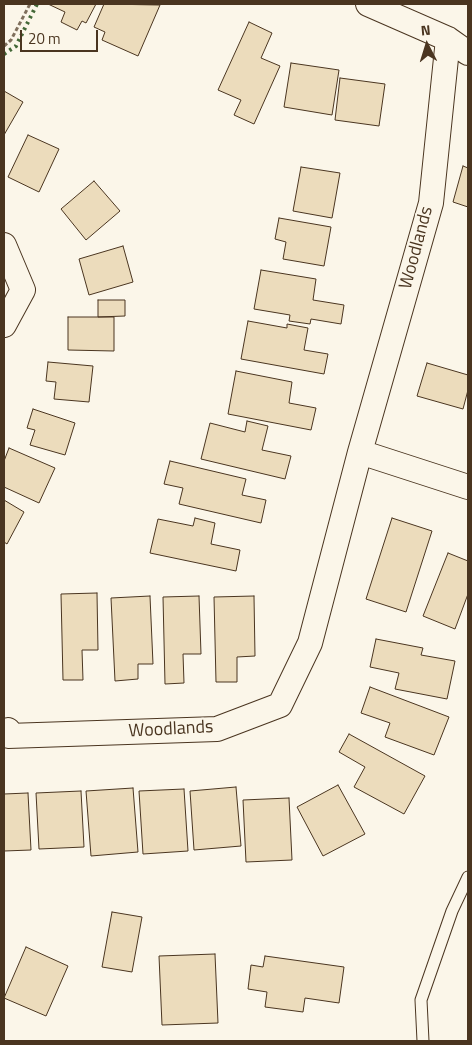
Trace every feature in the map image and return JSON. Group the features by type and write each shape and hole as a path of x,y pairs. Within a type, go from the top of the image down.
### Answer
{"street":[{"path":"368,4 448,39 468,53"},
{"name":"Woodlands","path":"8,730 8,736 217,729 280,704 310,643 360,452 431,203 448,39"},
{"path":"4,245 23,290 4,325"},
{"path":"360,452 468,486"}],"lane":[{"path":"423,1041 421,1000 452,911 468,877"}],"path":[{"path":"4,46 12,40 30,4"}],"building":[{"path":"48,4 96,4 86,23 82,21 77,30 61,22 65,12"},
{"path":"104,4 160,5 138,56 102,40 105,32 94,27"},
{"path":"249,22 272,33 261,58 280,66 254,124 234,115 241,100 218,90"},
{"path":"291,63 339,70 332,115 284,107"},
{"path":"340,78 385,84 379,126 335,120"},
{"path":"4,91 23,102 4,135"},
{"path":"28,135 59,149 39,192 8,177"},
{"path":"463,166 468,168 468,207 453,202"},
{"path":"301,167 340,173 332,218 293,211"},
{"path":"94,181 120,211 86,240 61,209"},
{"path":"279,218 331,227 324,266 283,259 286,242 275,239"},
{"path":"123,246 133,282 89,295 79,259"},
{"path":"261,270 316,279 313,300 344,305 341,324 311,319 310,324 289,321 290,315 254,309"},
{"path":"98,300 125,300 125,316 98,317"},
{"path":"68,317 114,317 114,351 68,350"},
{"path":"248,321 287,328 287,324 308,328 304,350 328,354 324,374 241,359"},
{"path":"48,362 93,366 89,402 54,399 56,382 46,381"},
{"path":"427,363 468,375 468,390 463,409 417,396"},
{"path":"236,371 292,382 289,403 316,408 311,430 228,414"},
{"path":"33,409 75,423 65,455 30,445 35,430 27,428"},
{"path":"247,421 268,426 262,450 291,456 285,479 201,459 210,423 245,432"},
{"path":"9,448 55,468 39,503 4,487 4,461"},
{"path":"170,461 246,479 242,495 266,500 261,523 179,504 183,488 164,484"},
{"path":"4,500 24,512 7,544 4,542"},
{"path":"195,518 215,523 211,544 240,550 236,571 150,553 158,519 193,526"},
{"path":"392,518 432,531 406,612 366,599"},
{"path":"448,553 468,561 468,594 455,629 423,616"},
{"path":"97,593 98,650 82,650 83,680 63,680 61,594"},
{"path":"150,596 153,664 138,664 138,679 115,681 111,598"},
{"path":"199,596 201,654 183,654 184,683 165,684 163,597"},
{"path":"254,596 255,656 237,657 237,682 216,682 214,597"},
{"path":"376,639 423,648 421,655 455,661 447,699 395,689 399,673 370,667"},
{"path":"370,687 449,717 434,755 385,737 390,723 361,713"},
{"path":"349,734 425,776 404,814 354,787 365,767 339,752"},
{"path":"338,785 365,834 323,856 297,807"},
{"path":"236,787 241,846 194,850 190,791"},
{"path":"133,788 138,852 91,856 86,791"},
{"path":"184,789 188,851 143,854 139,791"},
{"path":"81,791 84,847 39,849 36,793"},
{"path":"28,793 31,850 4,851 4,794"},
{"path":"289,798 292,860 246,862 243,800"},
{"path":"112,912 142,917 132,972 102,967"},
{"path":"26,947 68,966 46,1016 4,998"},
{"path":"215,954 218,1023 162,1025 159,956"},
{"path":"265,956 344,967 339,1003 305,998 303,1012 265,1007 267,992 248,989 251,965 263,967"}],"hedge":[{"path":"4,54 16,46 37,4"}]}
